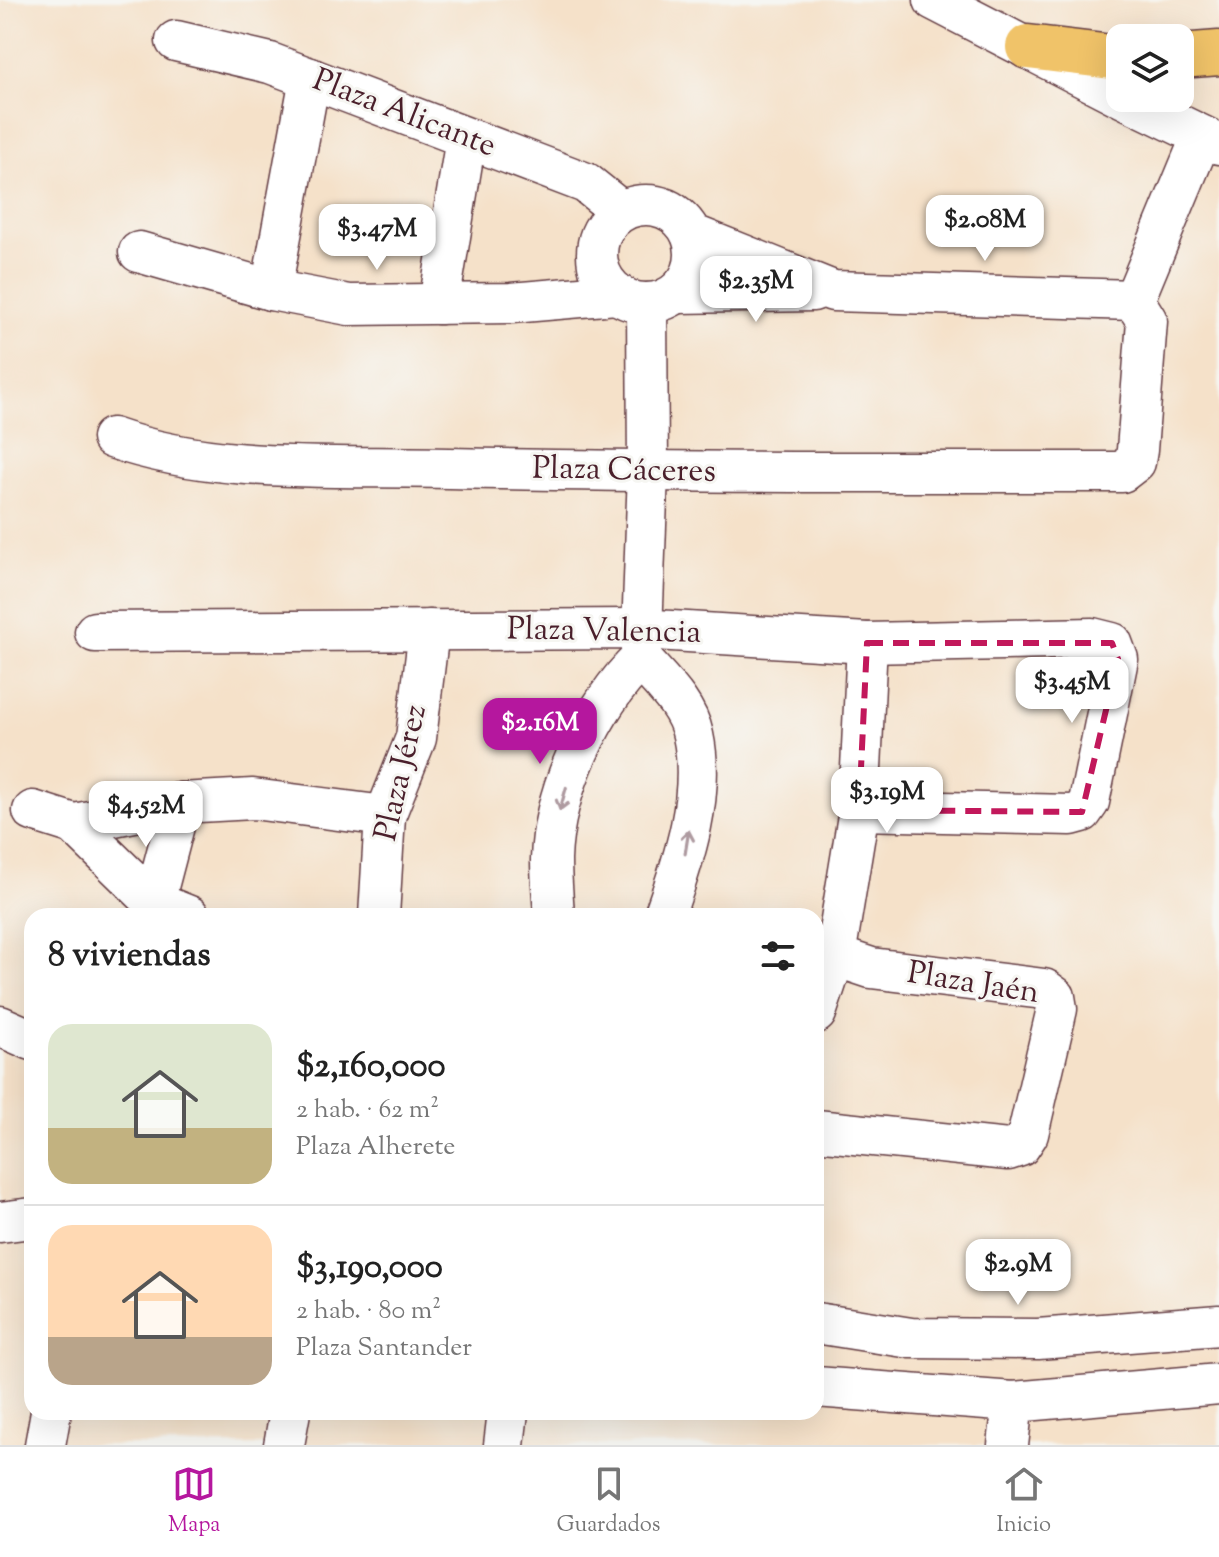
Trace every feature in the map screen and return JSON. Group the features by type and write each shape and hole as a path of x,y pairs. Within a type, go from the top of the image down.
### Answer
{"highway":[{"path":"1028,47 1106,56"},
{"path":"1194,55 1219,53"}],"street":[{"path":"934,0 1106,88"},
{"name":"Plaza Alicante","path":"176,41 270,63 586,183 621,211"},
{"path":"271,290 310,78"},
{"path":"139,252 271,290 349,305 511,303 833,291 1134,300 1211,140 1153,112"},
{"path":"439,304 466,138"},
{"path":"637,205 653,205 682,220 691,234 694,266 647,297 604,282 596,250 599,234 621,211 637,205"},
{"path":"691,234 833,291"},
{"path":"554,908 551,858 561,797 597,713 640,644 648,472 647,297"},
{"name":"Plaza Cáceres","path":"112,438 157,454 228,462 648,472 1122,472 1135,462 1147,321 1134,300"},
{"name":"Plaza Valencia","path":"95,632 429,630 640,644 1092,638 1112,643 1118,659 1089,802 1082,812 1071,815 859,810"},
{"name":"Plaza Jérez","path":"379,908 385,816 416,738 429,630"},
{"path":"824,989 835,956 859,810 867,643"},
{"path":"640,644 676,699 693,733 695,784 686,852 667,908"},
{"path":"74,824 180,803 253,799 385,816"},
{"path":"172,908 180,803"},
{"path":"33,811 74,824 171,908"},
{"name":"Plaza Jaén","path":"824,1131 1008,1150 1020,1146 1028,1134 1054,1023 1055,997 1044,989 871,968 835,956"},
{"path":"0,1026 24,1036"},
{"path":"0,1222 24,1219"},
{"path":"824,1324 911,1338 1038,1339 1219,1325"},
{"path":"824,1388 1013,1402 1219,1384"},
{"path":"1008,1445 1013,1402"},
{"path":"45,1445 50,1420"},
{"path":"284,1445 289,1420"},
{"path":"504,1445 507,1420"}],"highlighted area":[{"path":"867,643 1112,643 1118,659 1082,812 859,810"}]}
